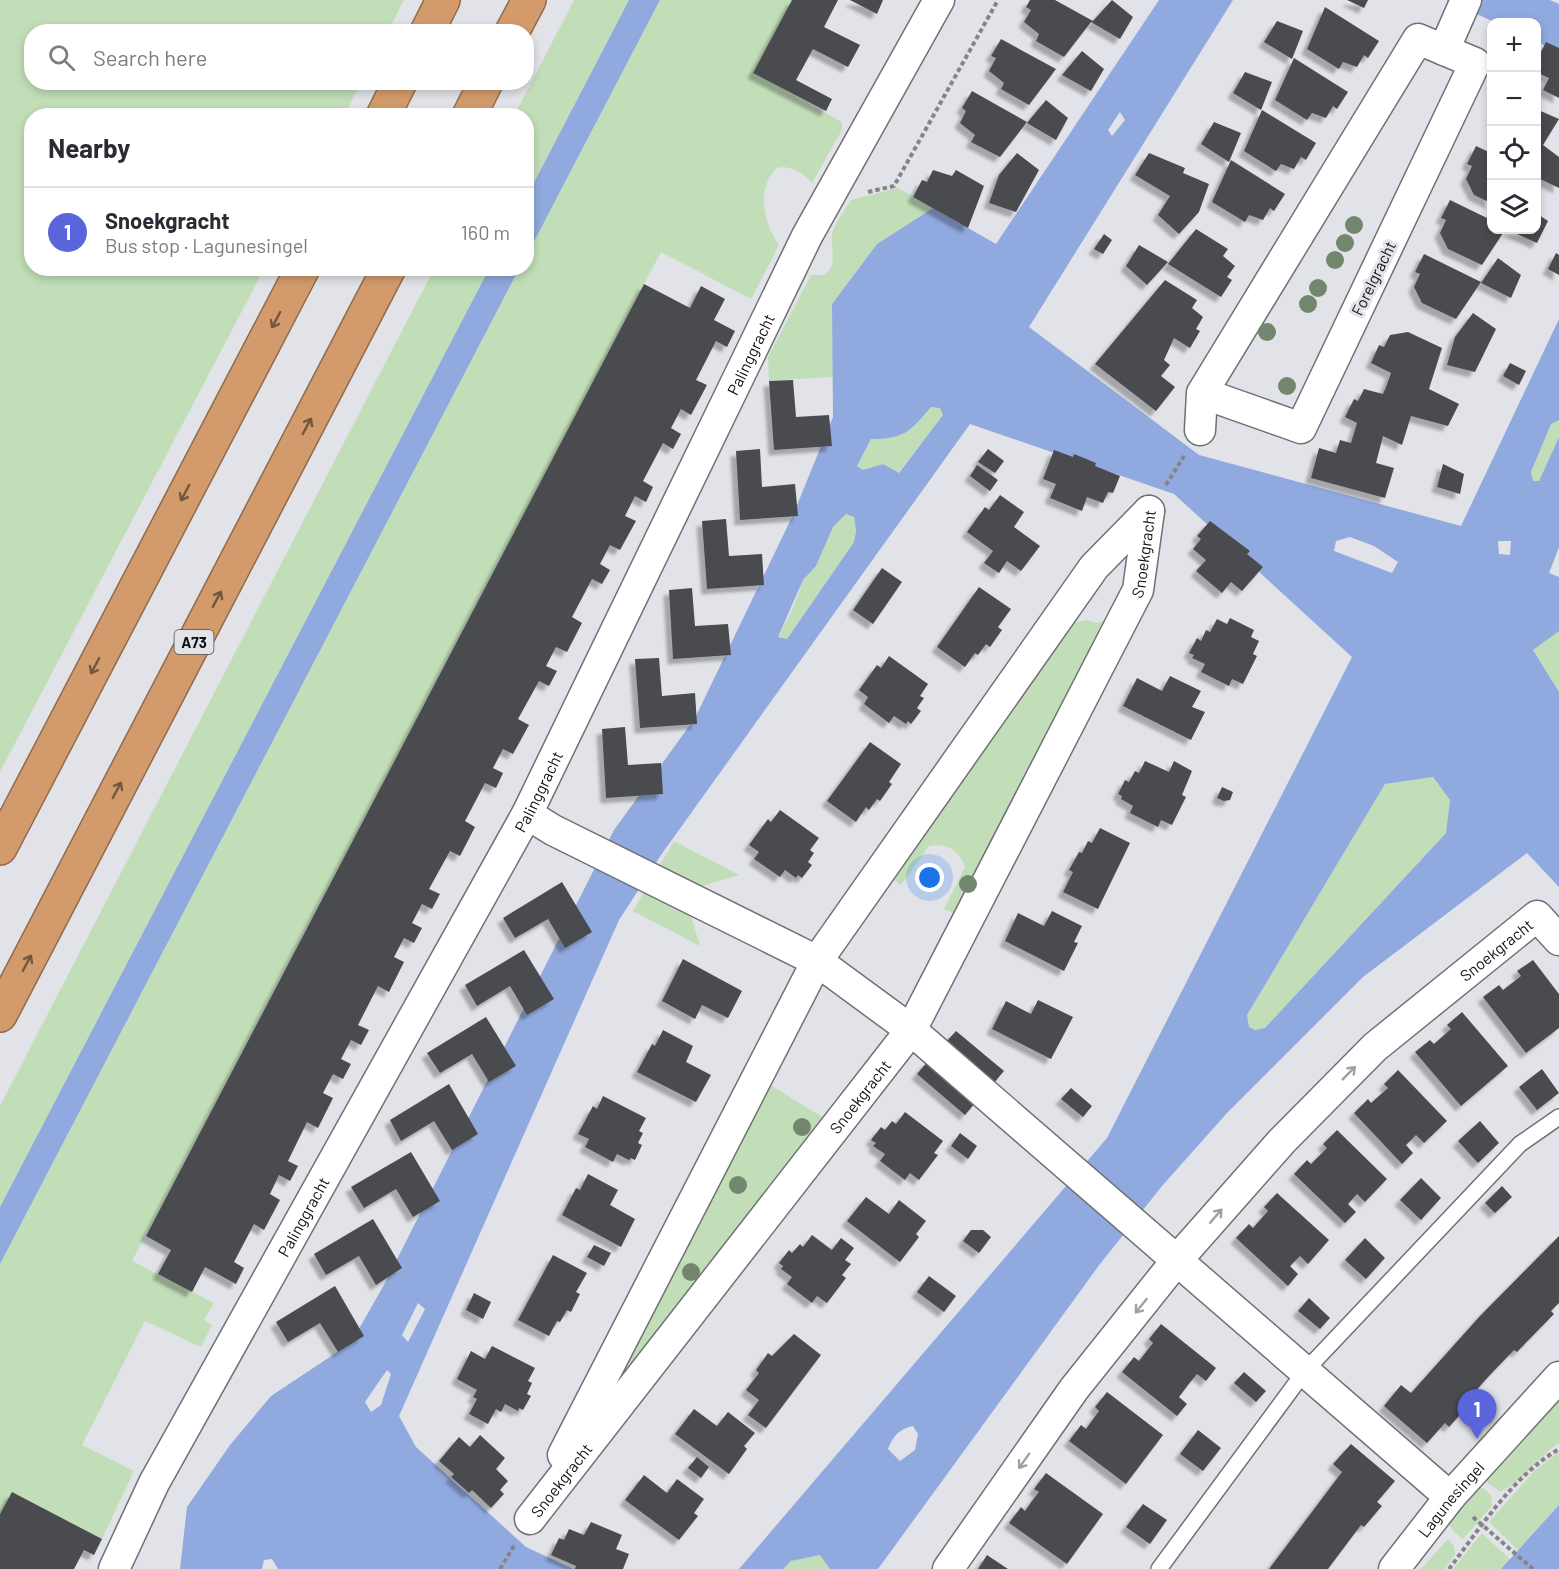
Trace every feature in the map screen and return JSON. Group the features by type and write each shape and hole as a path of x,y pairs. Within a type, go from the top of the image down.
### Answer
{"highway":[{"path":"431,24 443,0"},
{"path":"516,24 529,0"},
{"path":"387,108 396,90"},
{"path":"473,108 482,90"},
{"path":"0,848 299,276"},
{"name":"A73","path":"0,1015 385,276"}],"street":[{"name":"Palinggracht","path":"114,1569 154,1482 527,814 826,203 939,0"},
{"path":"1444,50 1462,8"},
{"name":"Forelgracht","path":"1200,430 1202,393 1418,39 1475,63 1301,428 1202,393"},
{"name":"Snoekgracht","path":"1149,511 1138,590 911,1030 530,1519 817,961 1094,567 1149,511"},
{"path":"527,814 553,830 817,961 911,1030 1450,1497"},
{"name":"Snoekgracht","path":"948,1569 1168,1252 1375,1047 1537,916 1559,940"},
{"name":"Lagunesingel","path":"1394,1569 1450,1497 1559,1377"}],"lane":[{"path":"1159,1569 1305,1371 1520,1144 1559,1117"}],"path":[{"path":"826,203 894,186 998,0"},
{"path":"1149,511 1200,430"},
{"path":"1449,1569 1508,1493 1547,1456 1559,1449"},
{"path":"1482,1525 1533,1569"}],"green space":[{"path":"0,0 404,0 392,24 24,24 24,90 357,90 348,108 24,108 24,276 260,276 0,772"},
{"path":"574,0 629,0 534,183 534,108 518,108 527,90 534,90 534,77"},
{"path":"660,0 792,0 754,73 842,122 842,130 812,183 800,173 782,167 777,168 770,176 764,196 764,206 769,227 779,245 751,299 661,252 644,284 132,1261 214,1303 204,1320 212,1325 201,1347 145,1321 82,1445 134,1471 102,1539 12,1492 0,1514 0,1264 515,276 534,276 534,242"},
{"path":"898,188 933,208 877,244 832,304 833,377 769,381 768,357 811,275 824,275 829,271 833,261 833,230 851,200"},
{"path":"430,276 485,276 0,1207 0,1106"},
{"path":"931,407 940,407 944,415 898,473 883,464 863,470 857,466 871,439 892,438 906,432 918,423"},
{"path":"1559,420 1559,437 1539,481 1533,481 1531,472 1551,424"},
{"path":"846,514 854,517 856,531 854,542 787,639 778,637 794,606 803,580 816,566 833,527"},
{"path":"1087,620 1095,623 1109,620 959,916 944,909 965,867 952,849 929,846 901,885 890,877 1072,623"},
{"path":"1559,631 1559,692 1533,650"},
{"path":"1433,777 1450,800 1446,833 1265,1028 1255,1030 1249,1027 1247,1015 1385,784"},
{"path":"674,841 739,875 702,886 660,865"},
{"path":"647,887 689,909 700,946 633,911"},
{"path":"764,1081 827,1120 638,1368 619,1358"},
{"path":"1559,1398 1559,1443 1505,1489 1499,1491 1484,1480"},
{"path":"1559,1452 1559,1505 1518,1550 1489,1522 1535,1470"},
{"path":"1477,1488 1483,1488 1491,1495 1492,1506 1463,1539 1453,1531 1448,1523"},
{"path":"1482,1533 1510,1559 1501,1569 1453,1569"},
{"path":"1448,1539 1454,1546 1455,1555 1444,1569 1421,1569"},
{"path":"820,1555 830,1569 783,1569 791,1561"}],"water":[{"path":"629,0 660,0 534,242 534,183"},
{"path":"1159,0 1233,0 1029,327 1199,455 1461,526 1559,319 1559,420 1551,424 1531,472 1533,481 1539,481 1559,437 1559,547 1549,573 1559,577 1559,631 1533,650 1559,692 1559,887 1527,853 1363,977 1227,1113 1162,1186 1100,1264 878,1569 830,1569 820,1555 791,1561 783,1569 739,1569 1107,1138 1352,657 1174,494 970,424 661,855 619,920 399,1416 416,1447 526,1547 573,1569 278,1569 272,1559 264,1560 262,1569 180,1569 187,1507 230,1445 271,1396 351,1343 385,1283 614,830 695,718 793,515 833,417 832,304 877,244 933,208 996,244","holes":["1120,112 1125,120 1112,136 1108,130","931,407 940,408 943,415 899,473 883,464 863,470 857,466 871,439 891,438 906,432","846,514 854,517 856,531 854,542 787,639 778,637 803,580 816,566 833,527","1350,537 1374,546 1398,562 1392,573 1334,551 1336,541","1498,541 1511,541 1510,555 1499,554","1433,777 1450,800 1446,833 1265,1028 1255,1030 1249,1027 1247,1015 1385,784","418,1303 425,1309 408,1342 402,1335","387,1370 391,1374 381,1405 371,1412 365,1402","913,1426 918,1434 915,1450 900,1461 888,1449 900,1431"]},
{"path":"1446,0 1550,0 1559,4 1559,52 1541,44 1541,18 1487,19"},
{"path":"485,276 515,276 0,1264 0,1207"},
{"path":"1559,1505 1559,1569 1501,1569"}],"building":[{"path":"792,0 838,0 824,27 860,45 848,67 813,49 796,80 832,99 826,111 753,73"},
{"path":"850,0 883,0 877,14"},
{"path":"1030,0 1055,0 1093,21 1112,0 1133,17 1120,39 1091,22 1064,57 1036,41 1039,34 1024,22 1031,10 1026,7"},
{"path":"1347,0 1368,0 1364,8"},
{"path":"1325,7 1379,41 1368,58 1364,55 1357,67 1343,62 1339,69 1307,49"},
{"path":"1277,21 1303,31 1292,59 1264,42"},
{"path":"1001,39 1056,69 1029,105 1001,89 1004,83 989,71 996,58 991,56"},
{"path":"1546,42 1559,48 1559,98 1543,90 1549,78 1541,74 1541,52"},
{"path":"1082,51 1104,69 1091,91 1062,75"},
{"path":"1294,58 1348,92 1337,109 1333,106 1326,118 1312,113 1307,120 1275,100"},
{"path":"1245,72 1272,82 1261,110 1233,93"},
{"path":"972,91 1027,122 1000,157 971,142 975,135 960,123 966,111 962,108"},
{"path":"1046,100 1068,118 1056,140 1027,123"},
{"path":"1262,110 1316,143 1306,160 1301,157 1294,169 1281,164 1276,171 1244,151"},
{"path":"1541,111 1559,119 1543,145 1559,157 1559,188 1541,179"},
{"path":"1214,122 1241,133 1229,162 1201,144"},
{"path":"1476,146 1487,151 1487,201 1474,195 1466,179 1472,166 1467,164"},
{"path":"1017,153 1039,170 1016,212 989,203 999,175"},
{"path":"1149,153 1185,168 1183,173 1209,184 1199,212 1179,234 1158,215 1170,196 1135,175"},
{"path":"1231,160 1285,194 1274,211 1270,208 1263,220 1249,215 1245,222 1212,202"},
{"path":"933,170 952,176 956,170 984,186 968,228 913,197 922,180 927,182"},
{"path":"1450,200 1487,218 1487,234 1502,234 1482,265 1448,249 1440,233 1446,220 1441,218"},
{"path":"1541,216 1548,221 1537,243 1517,234 1541,234"},
{"path":"1196,229 1228,249 1223,256 1235,266 1227,277 1232,280 1221,297 1168,264"},
{"path":"1104,234 1112,240 1103,254 1094,249"},
{"path":"1139,245 1168,262 1147,285 1126,266"},
{"path":"1556,253 1559,255 1559,275 1548,269"},
{"path":"1424,254 1481,282 1456,319 1422,303 1414,287 1420,274 1415,272"},
{"path":"1498,258 1521,275 1511,298 1481,283"},
{"path":"1165,280 1197,300 1192,308 1203,317 1196,329 1200,331 1190,348 1174,338 1164,360 1170,365 1161,376 1175,387 1156,411 1095,364"},
{"path":"644,284 690,308 701,286 725,299 714,320 735,331 727,347 716,341 696,380 707,385 691,415 681,409 671,428 681,434 673,449 663,443 643,481 653,487 646,502 635,496 625,516 636,521 620,550 610,545 600,564 610,570 602,584 592,579 572,617 582,623 567,652 556,647 546,666 557,671 549,686 539,681 518,719 529,725 513,754 503,749 493,768 503,773 496,788 485,783 465,821 475,827 460,856 450,851 429,889 440,894 432,909 422,904 412,923 422,928 414,943 404,938 394,957 404,962 389,992 378,986 358,1025 369,1030 361,1045 351,1040 341,1059 351,1064 343,1079 333,1074 323,1093 333,1098 318,1128 307,1122 288,1161 298,1166 290,1181 279,1175 270,1194 280,1200 264,1230 254,1224 234,1262 244,1268 236,1284 205,1267 192,1292 158,1274 171,1250 146,1236"},
{"path":"1473,313 1496,329 1475,372 1447,365 1455,337"},
{"path":"1408,332 1442,348 1429,389 1459,404 1448,426 1411,416 1402,445 1383,436 1376,463 1394,468 1385,498 1311,478 1319,448 1336,453 1340,440 1351,443 1357,423 1345,417 1354,399 1358,401 1364,389 1383,394 1391,373 1371,363 1379,345 1384,347 1390,335"},
{"path":"1510,363 1526,371 1519,385 1503,376"},
{"path":"793,380 796,417 829,415 832,446 774,450 769,381"},
{"path":"760,449 762,487 795,484 798,516 740,520 736,451"},
{"path":"988,449 1004,461 995,473 978,462"},
{"path":"1054,450 1073,457 1074,454 1120,476 1113,493 1108,492 1103,503 1087,497 1082,511 1050,498 1056,484 1043,479"},
{"path":"1443,464 1464,474 1460,494 1437,487"},
{"path":"977,465 998,480 990,491 970,476"},
{"path":"1000,495 1024,512 1014,527 1040,546 1021,571 1007,561 999,573 984,563 993,551 967,532 985,507 989,510"},
{"path":"726,519 729,556 762,554 764,585 707,589 702,521"},
{"path":"1210,521 1250,551 1247,554 1263,567 1242,591 1231,582 1222,593 1196,571 1206,560 1193,549 1201,539 1197,536"},
{"path":"882,568 902,582 873,624 853,610"},
{"path":"979,587 1011,609 998,627 1002,630 990,647 986,644 978,655 975,653 965,667 937,647"},
{"path":"692,588 695,626 728,624 731,655 673,659 669,590"},
{"path":"1230,618 1254,630 1251,637 1259,641 1253,654 1257,656 1243,684 1232,679 1229,686 1201,672 1205,664 1192,658 1194,655 1189,653 1197,638 1201,641 1206,630 1210,632 1217,619 1227,624"},
{"path":"889,656 928,684 920,696 924,698 917,708 921,711 911,724 908,721 906,724 894,716 889,723 864,704 868,697 859,690 877,665 881,668"},
{"path":"659,658 662,696 695,693 697,724 640,728 635,659"},
{"path":"1170,676 1201,691 1192,707 1205,712 1191,740 1123,706 1137,678 1162,691"},
{"path":"625,727 628,765 661,763 663,794 606,798 602,729"},
{"path":"870,742 901,764 889,782 892,784 880,801 877,799 869,810 866,807 856,822 827,801"},
{"path":"1145,761 1169,772 1174,761 1192,771 1182,795 1186,797 1172,825 1161,820 1158,827 1130,813 1133,806 1121,799 1122,796 1118,794 1125,780 1129,782 1135,771 1139,773"},
{"path":"1222,787 1233,792 1230,800 1224,801 1217,798"},
{"path":"780,810 819,838 810,850 814,853 808,862 812,865 802,878 798,875 796,878 785,870 780,877 754,859 759,852 749,845 768,819 771,822"},
{"path":"1100,828 1130,843 1098,909 1063,892 1073,872 1069,870 1079,852 1082,853 1088,841 1092,843"},
{"path":"562,882 592,932 565,948 548,919 515,938 503,918"},
{"path":"1052,911 1082,926 1074,942 1078,943 1064,971 1005,941 1018,913 1044,926"},
{"path":"524,950 554,999 527,1015 510,986 477,1006 465,985"},
{"path":"683,959 742,991 728,1018 702,1005 695,1019 662,1001"},
{"path":"1533,960 1559,994 1559,1028 1526,1053 1483,997 1499,985 1503,990 1521,976 1517,971"},
{"path":"1038,1000 1073,1017 1051,1059 992,1029 1006,1001 1031,1014"},
{"path":"1462,1012 1508,1066 1461,1106 1415,1052 1430,1040 1434,1044 1451,1029 1447,1025"},
{"path":"486,1017 516,1066 489,1082 472,1054 440,1073 427,1053"},
{"path":"663,1030 693,1046 686,1062 711,1075 696,1102 637,1072 652,1044 655,1046"},
{"path":"956,1031 1004,1071 993,1084 945,1043"},
{"path":"928,1061 976,1102 965,1115 917,1074"},
{"path":"1542,1069 1559,1093 1537,1110 1519,1087"},
{"path":"1398,1070 1447,1121 1424,1143 1416,1135 1406,1145 1413,1153 1402,1164 1354,1113 1368,1099 1371,1103 1388,1088 1384,1084"},
{"path":"449,1084 478,1134 452,1150 434,1121 401,1141 390,1120"},
{"path":"1071,1088 1092,1106 1083,1117 1061,1099"},
{"path":"603,1096 646,1118 639,1131 643,1133 638,1143 642,1145 635,1160 631,1158 629,1160 617,1154 613,1162 585,1147 589,1139 578,1134 593,1106 597,1109"},
{"path":"905,1112 943,1141 934,1153 938,1155 919,1180 910,1173 905,1180 880,1161 885,1154 873,1146 876,1143 871,1140 881,1127 885,1130 892,1121 896,1124"},
{"path":"1480,1121 1499,1143 1478,1163 1458,1141"},
{"path":"1337,1130 1387,1179 1365,1202 1357,1194 1348,1204 1356,1212 1345,1223 1294,1174 1307,1160 1311,1164 1327,1148 1323,1144"},
{"path":"960,1133 977,1146 968,1159 951,1146"},
{"path":"411,1152 440,1201 413,1217 396,1189 364,1208 351,1187"},
{"path":"588,1174 618,1190 610,1205 635,1219 621,1247 562,1215 576,1188 580,1190"},
{"path":"1421,1178 1441,1198 1421,1220 1400,1200"},
{"path":"1502,1186 1512,1197 1495,1213 1485,1203"},
{"path":"1277,1193 1329,1240 1308,1264 1300,1256 1290,1266 1298,1274 1288,1286 1236,1238 1249,1224 1253,1228 1268,1211 1264,1207"},
{"path":"866,1197 889,1214 899,1200 926,1221 916,1234 919,1237 900,1262 847,1221"},
{"path":"373,1219 402,1268 376,1285 359,1256 326,1275 314,1254"},
{"path":"971,1230 983,1230 991,1237 979,1253 963,1241"},
{"path":"812,1235 832,1250 841,1238 854,1248 845,1260 851,1264 842,1275 846,1278 827,1303 817,1296 812,1303 787,1284 792,1277 781,1269 783,1266 779,1263 789,1250 792,1253 800,1244 803,1247"},
{"path":"1559,1236 1559,1303 1551,1311 1554,1314 1517,1352 1514,1350 1489,1376 1465,1403 1468,1406 1449,1427 1445,1423 1427,1443 1384,1406 1401,1385 1411,1393 1480,1316"},
{"path":"1365,1238 1385,1258 1366,1279 1345,1260"},
{"path":"594,1245 611,1253 604,1266 587,1257"},
{"path":"553,1255 587,1273 576,1292 580,1294 571,1312 567,1310 560,1322 557,1321 549,1336 518,1320"},
{"path":"929,1276 956,1296 944,1312 917,1292"},
{"path":"335,1286 364,1336 338,1352 320,1323 288,1342 276,1322"},
{"path":"474,1293 491,1302 483,1319 466,1310"},
{"path":"1309,1298 1330,1318 1320,1329 1298,1311"},
{"path":"1161,1324 1216,1368 1206,1381 1197,1374 1188,1385 1179,1397 1187,1404 1177,1416 1122,1372 1134,1357 1139,1361 1153,1343 1149,1339"},
{"path":"794,1334 821,1355 766,1428 748,1415 759,1400 746,1390 759,1373 756,1370 768,1353 772,1356"},
{"path":"492,1346 535,1368 528,1381 532,1383 527,1394 531,1396 523,1410 519,1408 518,1411 505,1404 501,1412 496,1409 488,1424 469,1414 477,1399 473,1397 477,1390 457,1379 471,1351 485,1359"},
{"path":"1244,1372 1266,1391 1256,1402 1234,1383"},
{"path":"1107,1392 1163,1435 1126,1484 1069,1441 1081,1425 1086,1429 1099,1411 1095,1407"},
{"path":"694,1409 717,1426 728,1412 755,1433 744,1446 747,1449 729,1474 675,1434"},
{"path":"1198,1430 1221,1448 1203,1471 1180,1454"},
{"path":"480,1435 505,1458 496,1469 508,1481 500,1490 504,1494 491,1508 472,1490 469,1493 451,1477 454,1474 439,1461 459,1437 470,1447"},
{"path":"1351,1444 1395,1481 1377,1502 1382,1506 1364,1527 1361,1525 1328,1569 1269,1569 1342,1472 1333,1464"},
{"path":"697,1457 709,1467 701,1478 688,1468"},
{"path":"1046,1473 1103,1514 1067,1564 1009,1523 1021,1507 1025,1511 1039,1492 1034,1489"},
{"path":"644,1475 667,1493 677,1479 704,1499 694,1513 698,1516 679,1540 625,1500"},
{"path":"12,1492 102,1539 94,1555 84,1550 74,1569 0,1569 0,1514"},
{"path":"1143,1504 1167,1520 1150,1544 1126,1527"},
{"path":"591,1522 622,1535 616,1549 629,1554 623,1569 575,1569 576,1566 551,1555 559,1538 564,1540 569,1529 584,1535"},
{"path":"987,1555 1008,1569 978,1569"}],"place":[{"name":"Snoekgracht","path":"1477,1439"}]}
